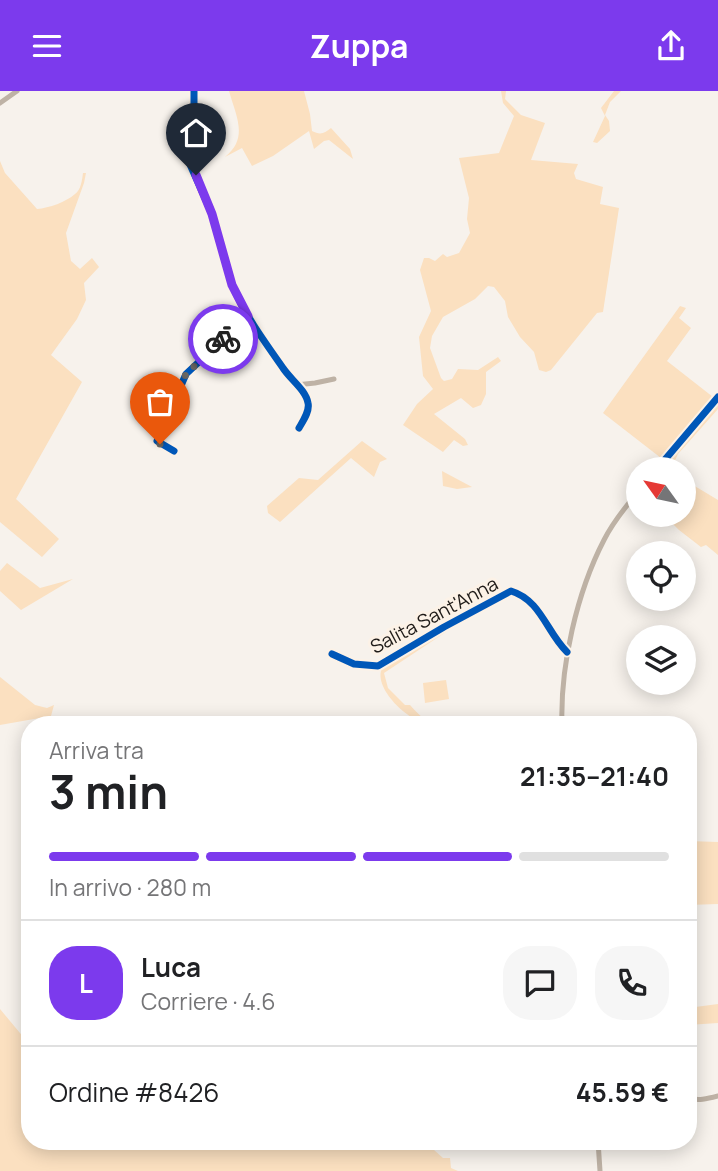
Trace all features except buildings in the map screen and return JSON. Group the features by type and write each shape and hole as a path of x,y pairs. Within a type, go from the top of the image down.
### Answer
{"street":[{"path":"0,103 17,91"},
{"path":"194,91 194,108 186,140 188,160 212,214 232,285 248,316 309,404 299,428"},
{"path":"174,451 157,441 182,381 191,368 248,316"},
{"path":"296,385 334,379"},
{"path":"667,457 718,397"},
{"path":"562,716 566,655 587,580 596,556 626,507"},
{"name":"Salita Sant'Anna","path":"332,654 354,664 378,666 511,591 539,611 566,655"},
{"path":"697,1100 718,1096"},
{"path":"599,1150 600,1171"}],"shaded area":[{"path":"229,91 304,91 312,131 322,133 331,128 350,149 353,159 329,140 314,149 309,131 273,156 252,166 242,148 225,157 237,142 239,134"},
{"path":"501,91 506,91 505,99 521,115 545,123 531,160 578,164 574,173 576,179 603,187 600,204 619,208 603,312 597,313 551,370 546,372 539,370 534,352 520,337 508,317 505,301 494,287 488,286 475,299 443,317 432,336 430,348 444,381 452,379 458,369 478,370 498,357 501,361 486,372 486,394 481,405 473,408 461,398 434,414 465,439 468,445 463,446 454,440 443,452 403,425 417,404 433,389 423,376 419,337 431,311 420,270 424,258 435,261 443,254 447,257 459,253 470,233 467,219 469,198 459,158 499,153 514,116 503,103"},
{"path":"614,91 621,91 610,102 605,115 610,131 597,143 593,142 605,116 601,108"},
{"path":"0,161 5,173 37,209 71,197 79,190 83,173 86,173 66,233 71,261 80,269 92,258 99,267 84,283 86,300 77,319 51,355 82,382 16,499 59,539 42,557 0,522"},
{"path":"680,306 686,308 679,318 691,328 667,361 713,397 662,457 603,413"},
{"path":"718,399 718,409 677,457 670,457"},
{"path":"362,441 387,459 380,462 374,477 351,458 280,522 268,513 267,506 299,478 318,480"},
{"path":"442,471 472,487 457,489 443,486"},
{"path":"696,487 718,500 718,555 706,545 701,547 676,527 696,527"},
{"path":"7,563 40,588 73,579 21,610 0,591 0,571"},
{"path":"448,628 446,632 384,673 388,688 421,716 410,716 387,694 382,684 383,666"},
{"path":"0,677 35,705 47,708 54,705 51,716 21,716 21,721 0,725"},
{"path":"446,680 449,699 425,703 423,683"},
{"path":"697,841 718,842 718,904 697,905"},
{"path":"718,1004 718,1023 697,1024 697,1007"},
{"path":"0,1009 21,1034 21,1150 434,1150 443,1158 450,1158 451,1168 458,1171 0,1171"}],"cycle path":[{"path":"194,91 194,108 186,140 188,160 212,214 237,296 262,338 307,398 308,409 299,428"},
{"path":"174,451 157,441 186,374 248,316"},
{"path":"667,457 718,397"},
{"path":"332,654 354,664 378,666 511,591 521,595 537,609 567,652"}],"way so far":[{"path":"160,444 157,441 186,374 223,339"}],"route":[{"path":"196,175 212,214 232,285 248,316 223,339"}]}
